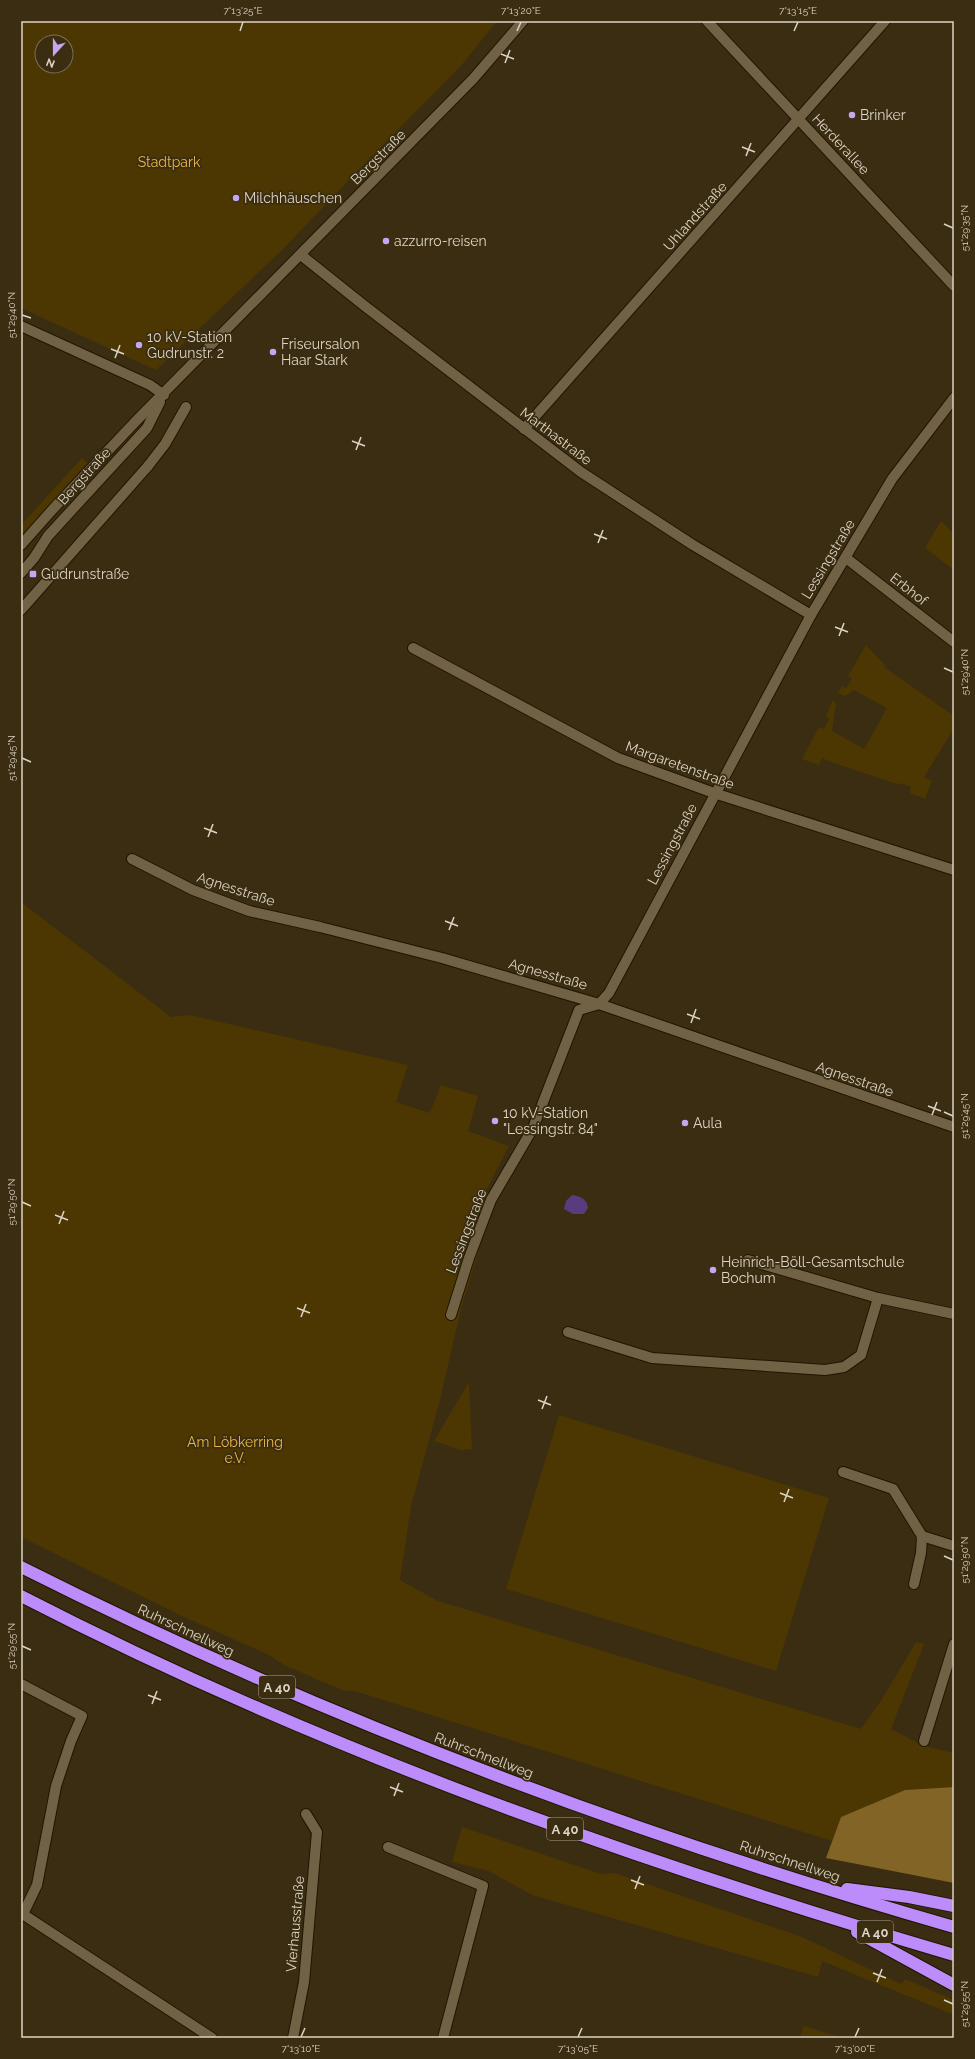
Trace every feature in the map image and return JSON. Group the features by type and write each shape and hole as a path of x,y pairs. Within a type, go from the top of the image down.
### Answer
{"highway":[{"name":"Ruhrschnellweg","path":"21,1567 109,1611 246,1674 402,1740 567,1802 816,1886 954,1927"},
{"name":"A 40","path":"21,1596 175,1671 368,1754 570,1831 797,1907 954,1955"},
{"path":"816,1886 909,1897 954,1906"},
{"path":"797,1907 875,1941 954,1985"}],"street":[{"name":"Bergstraße","path":"21,546 63,498 137,420 473,79 523,21"},
{"name":"Herderallee","path":"707,21 954,286"},
{"name":"Uhlandstraße","path":"524,430 886,21"},
{"name":"Marthastraße","path":"301,255 319,271 580,472 693,545 811,615"},
{"path":"21,326 150,385 164,394"},
{"name":"Bergstraße","path":"21,574 34,558 48,536 147,428 164,394"},
{"name":"Lessingstraße","path":"451,1315 469,1258 491,1200 533,1128 580,1010 599,1004 609,992 714,793 811,615 892,479 954,398"},
{"path":"21,610 148,466 165,444 186,407"},
{"name":"Erbhof","path":"846,558 954,642"},
{"name":"Margaretenstraße","path":"413,648 618,758 714,793 954,870"},
{"name":"Agnesstraße","path":"132,859 193,890 249,910 320,926 442,958 599,1004 954,1127"},
{"path":"748,1260 878,1298 954,1314"},
{"path":"568,1332 652,1358 825,1370 844,1367 861,1355 878,1298"},
{"path":"843,1472 893,1488 922,1536 921,1553 914,1584"},
{"path":"922,1536 954,1546"},
{"path":"924,1741 954,1644"},
{"path":"21,1684 82,1716 71,1741 56,1786 38,1885 22,1914 212,2038"},
{"name":"Vierhausstraße","path":"293,2038 304,1982 317,1832 306,1814"},
{"path":"388,1847 483,1886 443,2038"}],"green space":[{"name":"Stadtpark","path":"21,21 497,21 460,67 284,248 156,370 21,308"},
{"path":"82,458 87,463 21,537 21,525"},
{"path":"941,521 954,534 954,570 925,548"},
{"path":"866,645 885,665 884,667 954,716 954,728 924,777 932,781 925,799 910,793 911,787 901,783 900,785 822,758 819,765 802,759 819,727 824,729 829,719 826,716 833,700 836,704 832,731 864,749 887,708 854,690 845,696 838,693 842,686 846,688 852,678 848,676"},
{"name":"Am Löbkerring e.V.","path":"21,902 171,1017 190,1015 408,1065 396,1102 430,1113 441,1085 478,1096 468,1131 509,1146 474,1214 472,1233 485,1230 461,1309 440,1400 411,1506 400,1580 438,1601 861,1729 882,1699 916,1642 924,1644 891,1729 924,1746 954,1753 954,1787 905,1790 841,1817 832,1841 358,1692 342,1690 286,1666 269,1655 180,1615 21,1537"},
{"path":"469,1382 472,1449 461,1450 434,1441"},
{"path":"559,1415 829,1498 776,1671 506,1589"},
{"path":"462,1827 601,1874 615,1873 802,1937 901,1984 905,1979 954,2000 954,2015 822,1961 818,1977 532,1895 489,1871 452,1862"},
{"path":"804,2026 842,2038 800,2038"}],"shaded area":[{"path":"572,1195 578,1196 585,1200 588,1208 584,1214 573,1214 564,1209 566,1201"},
{"path":"954,1787 954,1883 826,1858 841,1817 905,1790"}],"place":[{"name":"Brinker","path":"852,115"},
{"name":"Milchhäuschen","path":"236,198"},
{"name":"azzurro-reisen","path":"386,241"},
{"name":"10 kV-Station Gudrunstr. 2","path":"139,345"},
{"name":"Friseursalon Haar Stark","path":"273,352"},
{"name":"Gudrunstraße","path":"33,574"},
{"name":"10 kV-Station \"Lessingstr. 84\"","path":"495,1121"},
{"name":"Aula","path":"685,1123"},
{"name":"Heinrich-Böll-Gesamtschule Bochum","path":"713,1270"}]}
